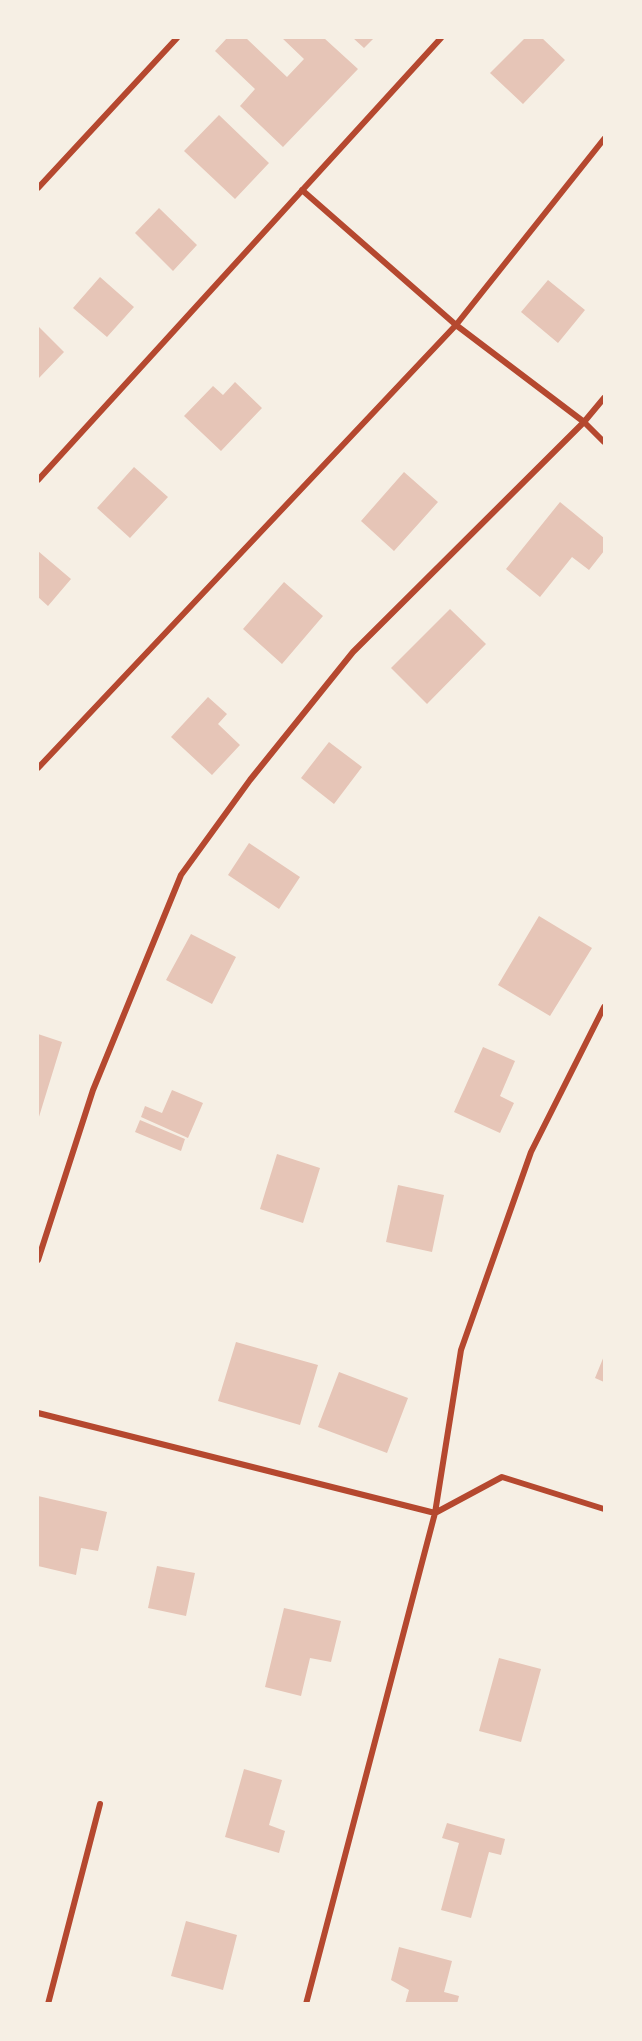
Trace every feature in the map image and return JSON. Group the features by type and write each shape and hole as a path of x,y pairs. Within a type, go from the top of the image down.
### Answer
{"street":[{"path":"38,188 177,38"},
{"path":"38,480 441,38"},
{"path":"38,768 456,325 604,139"},
{"path":"302,190 456,325 584,422 604,442"},
{"path":"38,1260 93,1090 181,875 250,780 353,652 584,422 604,398"},
{"path":"306,2004 435,1512 462,1350 531,1152 604,1007"},
{"path":"38,1413 435,1512 502,1477 604,1509"},
{"path":"48,2004 100,1804"}],"building":[{"path":"227,38 246,38 287,77 304,59 282,38 324,38 358,69 283,147 240,106 255,89 215,51"},
{"path":"353,38 374,38 364,48"},
{"path":"525,38 542,38 565,60 523,104 490,73"},
{"path":"219,115 269,163 235,199 184,151"},
{"path":"159,208 197,245 173,271 135,233"},
{"path":"100,277 134,307 107,337 73,308"},
{"path":"548,280 585,310 558,343 521,312"},
{"path":"38,326 64,352 38,379"},
{"path":"235,382 262,408 221,451 184,416 213,386 223,395"},
{"path":"134,467 168,497 130,538 97,508"},
{"path":"404,472 438,502 394,551 361,521"},
{"path":"560,502 604,538 604,551 589,570 572,557 540,597 506,569"},
{"path":"38,551 71,579 48,606 38,597"},
{"path":"284,582 323,616 282,664 243,629"},
{"path":"450,609 486,644 427,704 391,668"},
{"path":"208,697 227,714 218,724 240,745 212,775 171,737"},
{"path":"329,742 362,767 334,804 301,778"},
{"path":"249,843 300,877 279,909 228,875"},
{"path":"539,916 592,948 550,1016 498,985"},
{"path":"191,934 236,957 212,1004 166,980"},
{"path":"38,1034 62,1042 38,1120"},
{"path":"483,1047 515,1061 500,1096 514,1103 500,1133 454,1112"},
{"path":"172,1090 203,1103 188,1138 141,1117 145,1106 162,1113"},
{"path":"140,1120 185,1139 181,1151 135,1132"},
{"path":"277,1154 320,1168 303,1223 260,1209"},
{"path":"398,1185 444,1195 432,1252 386,1242"},
{"path":"236,1342 318,1365 300,1425 218,1401"},
{"path":"604,1356 604,1382 595,1378"},
{"path":"339,1372 408,1398 387,1453 318,1427"},
{"path":"38,1496 107,1512 98,1551 81,1548 76,1575 38,1566"},
{"path":"157,1566 195,1573 186,1616 148,1608"},
{"path":"284,1608 341,1621 331,1662 310,1658 301,1696 265,1687"},
{"path":"499,1658 541,1669 521,1742 479,1731"},
{"path":"244,1769 282,1780 269,1825 285,1831 279,1853 225,1837"},
{"path":"447,1823 505,1839 501,1855 489,1852 471,1918 441,1910 459,1843 442,1838"},
{"path":"186,1921 237,1935 223,1990 171,1976"},
{"path":"399,1947 452,1961 444,1992 459,1996 457,2004 405,2004 409,1990 391,1980"}]}
